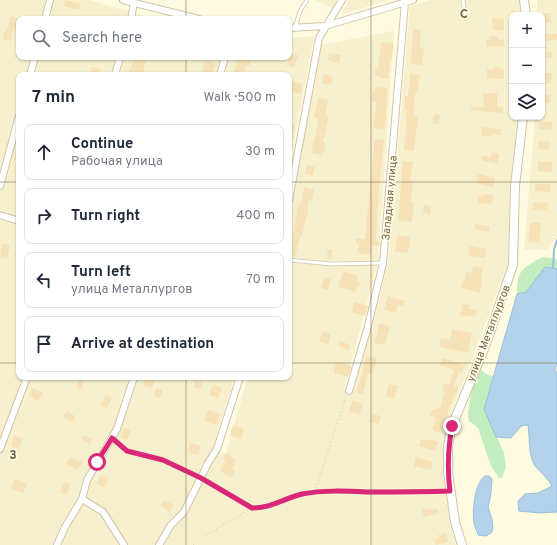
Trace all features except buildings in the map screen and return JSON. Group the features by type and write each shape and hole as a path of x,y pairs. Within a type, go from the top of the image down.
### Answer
{"street":[{"path":"46,16 50,0"},
{"path":"123,0 187,16"},
{"path":"292,183 318,38 342,0"},
{"path":"292,28 325,26 413,0"},
{"path":"524,0 526,12"},
{"name":"Западная улица","path":"348,391 367,330 383,263 405,2"},
{"path":"132,16 134,3"},
{"path":"31,72 34,60"},
{"path":"116,72 119,60"},
{"path":"221,72 224,60"},
{"name":"улица Металлургов","path":"462,545 455,522 450,491 448,446 452,426 486,344 513,265 515,186 523,120"},
{"path":"0,186 16,127"},
{"path":"0,215 16,220"},
{"path":"0,449 26,380"},
{"path":"57,545 65,527 82,499 87,480 117,429 133,380"},
{"path":"159,545 171,525 184,512 208,463 218,449 239,380"},
{"path":"82,499 103,512 124,545"}],"lane":[{"path":"292,28 307,0"},
{"path":"464,0 465,14"},
{"path":"292,260 331,264 383,263"},
{"path":"112,438 127,451 163,460 201,478 252,508 261,508 274,505 302,494 311,493 419,493 450,491"}],"path":[{"path":"311,493 318,482 348,391"},
{"path":"193,545 252,508"}],"shaded area":[{"path":"0,0 89,0 145,16 16,16 16,60 292,60 292,38 314,36 292,152 292,72 16,72 16,380 234,380 213,447 218,454 226,453 247,380 292,380 292,201 320,45 394,31 378,262 344,389 350,395 371,332 388,263 410,6 432,0 519,0 521,12 509,12 509,120 518,120 510,186 508,264 447,424 443,446 443,473 450,523 456,545 0,545"},
{"path":"314,0 336,0 332,8"},
{"path":"349,0 389,0 341,15"},
{"path":"537,0 557,0 557,238 546,250 524,249 535,120 545,120 545,12 537,12"}],"green space":[{"path":"543,257 557,259 557,269 545,267 526,292 517,294 518,280 521,272 535,261"},
{"path":"481,370 488,375 493,376 484,409 504,453 506,467 502,478 499,478 491,466 478,428 469,421 468,414 471,392 477,372"}],"water":[{"path":"545,267 557,269 557,362 555,370 557,373 557,512 540,513 519,511 518,501 525,494 538,493 552,486 535,466 531,457 528,425 521,426 511,438 496,437 484,409 517,294 526,292"},
{"path":"485,476 489,476 492,479 488,507 492,519 493,529 491,533 486,536 478,535 473,517 477,490 479,484"}],"waterway":[{"path":"553,268 554,249 557,240"}],"route":[{"path":"97,462 112,438 127,451 163,460 201,478 252,508 261,508 274,505 302,494 334,492 419,493 450,491 448,446 452,426"}]}
